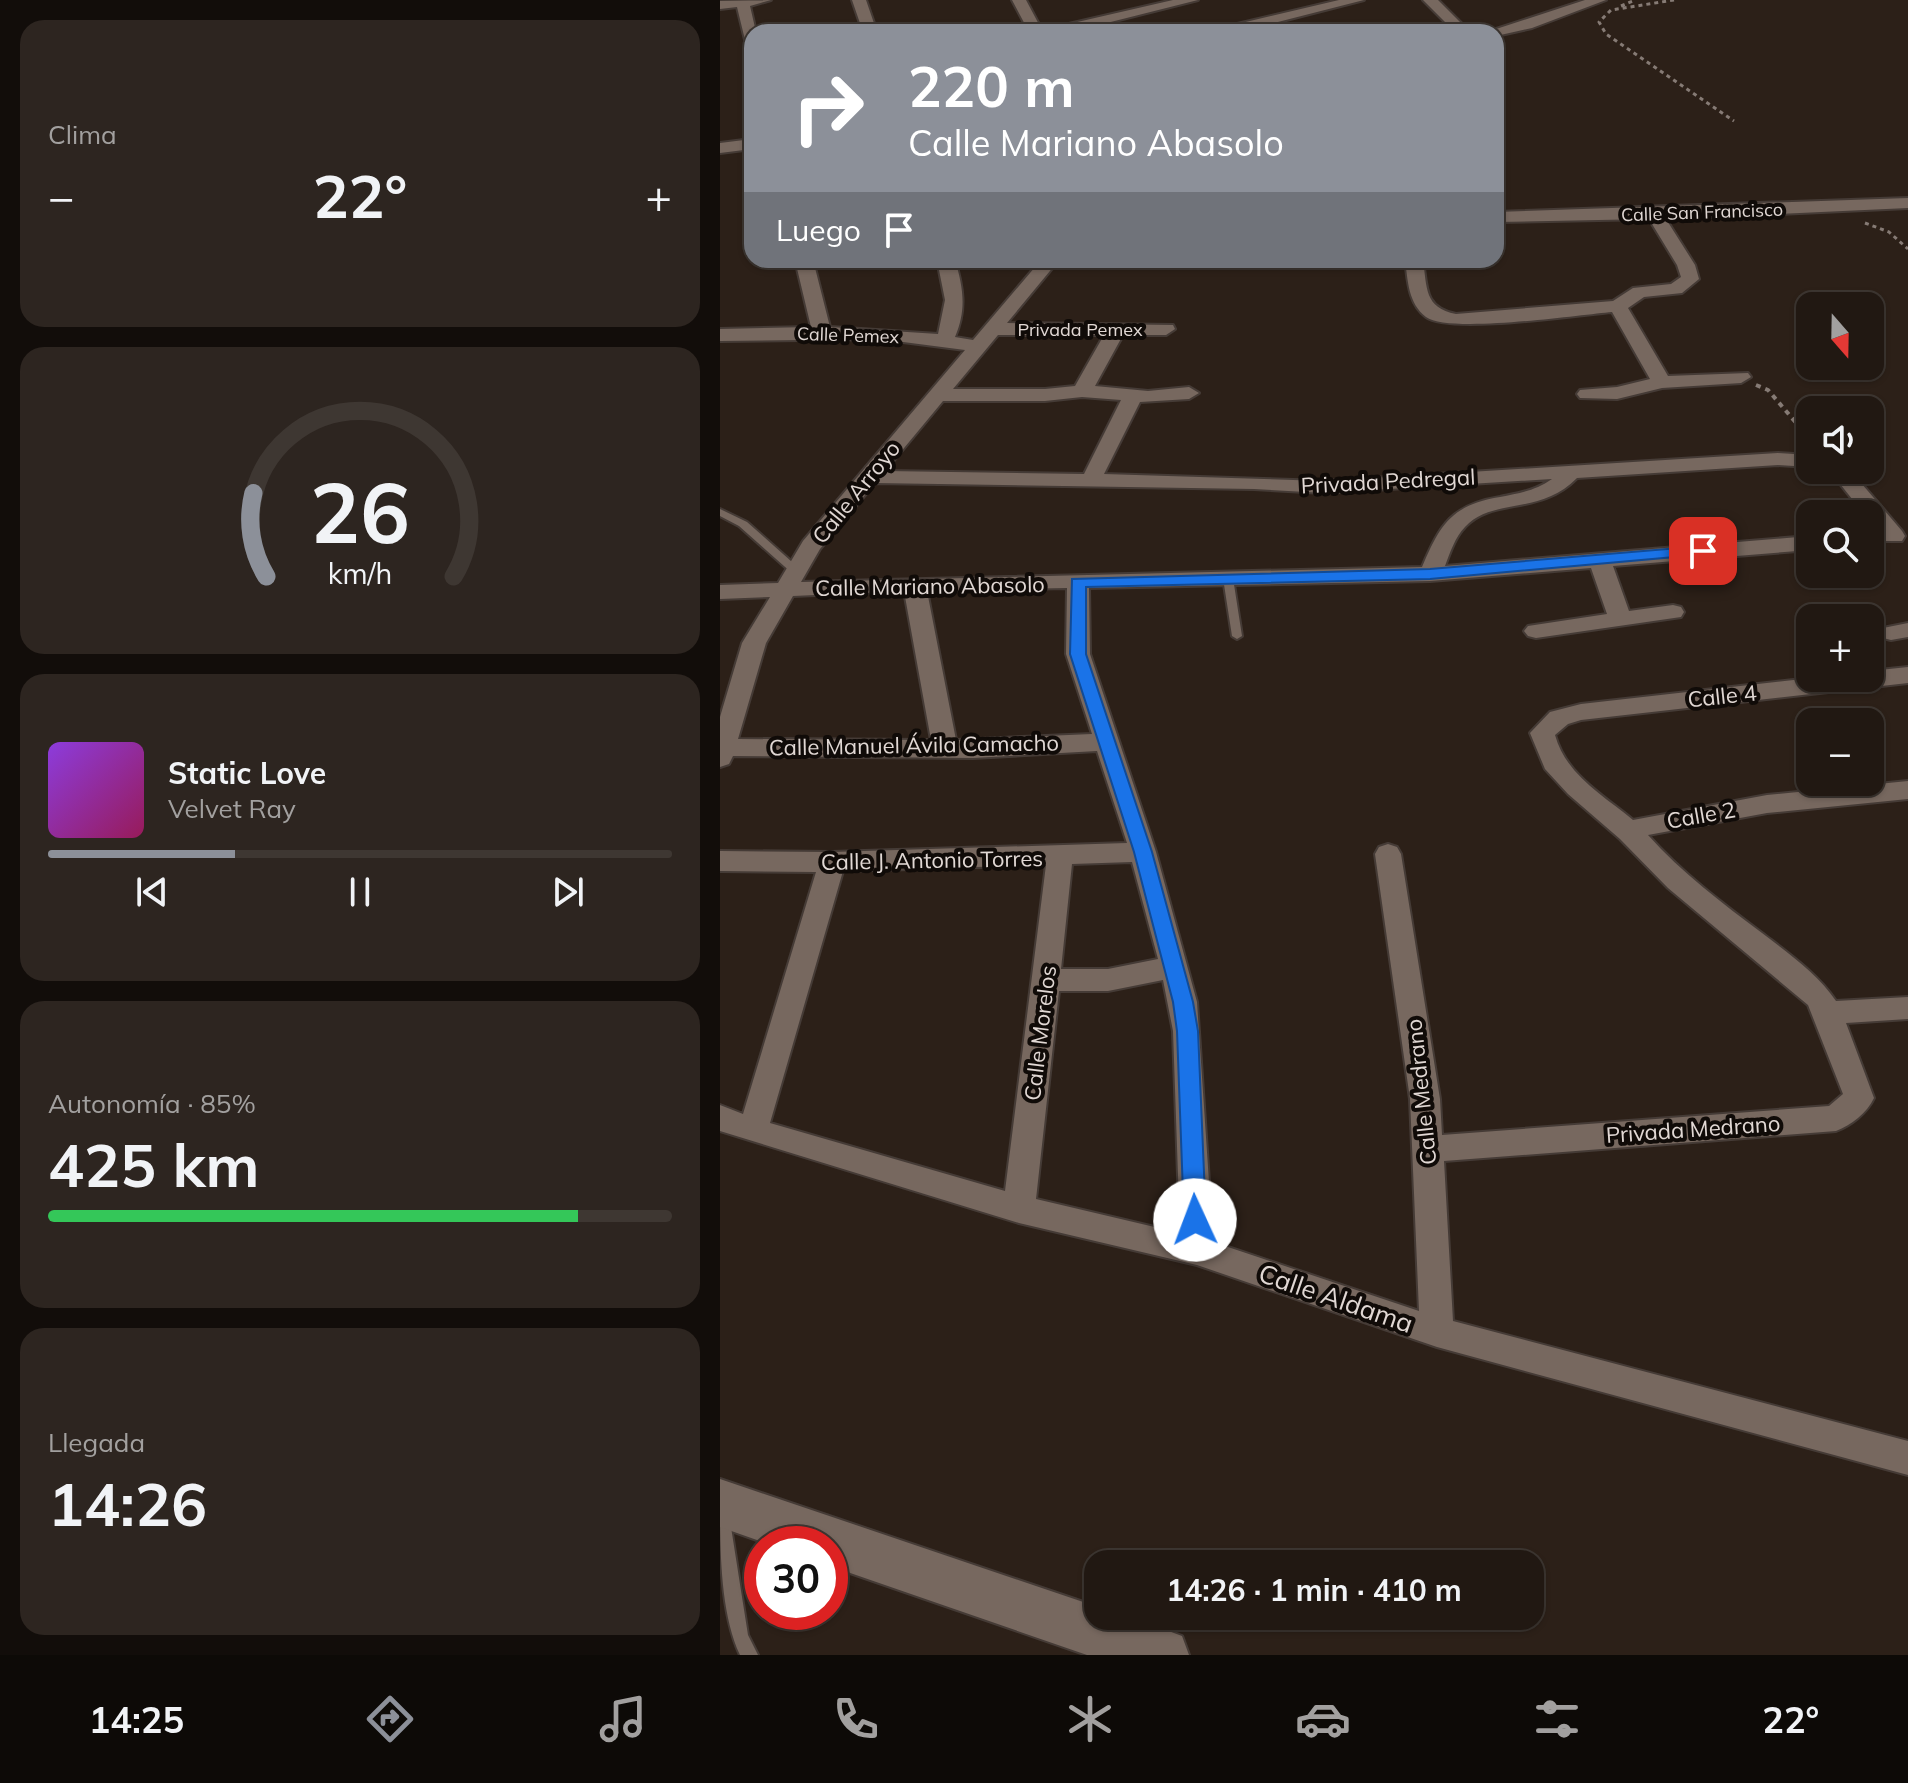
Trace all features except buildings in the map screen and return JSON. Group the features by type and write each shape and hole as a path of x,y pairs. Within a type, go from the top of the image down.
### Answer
{"street":[{"path":"720,5 764,0"},
{"path":"859,0 867,24"},
{"path":"1021,0 1032,24"},
{"path":"1087,24 1191,0"},
{"path":"1255,24 1357,0"},
{"path":"1430,0 1455,24"},
{"path":"742,2 747,24"},
{"path":"1504,30 1605,5"},
{"path":"720,148 744,145"},
{"name":"Calle San Francisco","path":"1504,217 1908,203"},
{"path":"1415,268 1420,297 1436,316 1446,319 1618,306 1639,292 1676,289 1690,279 1686,265 1654,214"},
{"path":"806,268 822,333"},
{"path":"945,339 955,318 956,304 948,268"},
{"name":"Calle Arroyo","path":"721,751 754,643 824,528 1044,268"},
{"path":"1618,306 1662,382"},
{"name":"Privada Pemex","path":"994,329 1166,329"},
{"path":"1082,391 1117,329"},
{"name":"Calle Pemex","path":"720,335 822,333 945,339 975,346"},
{"path":"1587,394 1617,393 1662,382 1741,377"},
{"path":"935,395 1045,395 1082,391 1148,397 1189,393"},
{"path":"1090,482 1134,395"},
{"name":"Privada Pedregal","path":"869,477 1254,483 1324,487 1796,460"},
{"path":"1430,574 1456,522 1468,513 1539,498 1552,492 1571,472"},
{"path":"1852,484 1901,536"},
{"name":"Calle Mariano Abasolo","path":"720,592 792,581 1078,583 1430,574 1796,544"},
{"path":"1599,558 1621,620"},
{"path":"1078,583 1078,654 1143,852 1183,1002 1197,1251"},
{"path":"914,584 945,748"},
{"path":"1536,631 1673,612"},
{"name":"Calle 4","path":"1628,831 1567,779 1548,753 1542,733 1559,718 1581,712 1908,675"},
{"name":"Calle Manuel Ávila Camacho","path":"721,751 1105,742"},
{"name":"Calle 2","path":"1628,831 1683,816 1815,797 1908,790"},
{"path":"1628,831 1658,864 1802,982 1818,997 1828,1013 1908,1008"},
{"name":"Calle J. Antonio Torres","path":"720,861 832,862 1143,852"},
{"name":"Calle Medrano","path":"1388,854 1425,1099 1437,1332"},
{"name":"Calle Morelos","path":"1019,1209 1060,857"},
{"path":"753,1131 832,862"},
{"path":"1046,980 1108,980 1172,967"},
{"name":"Privada Medrano","path":"1429,1149 1836,1118 1859,1098 1828,1013"},
{"name":"Calle Aldama","path":"721,1121 1019,1209 1197,1251 1437,1332 1908,1458"},
{"path":"720,1505 1163,1655"}],"lane":[{"path":"720,512 743,524 792,581"},
{"path":"1228,578 1237,636"},
{"path":"720,1505 740,1637 749,1655"}],"path":[{"path":"1605,5 1635,0"},
{"path":"1605,5 1674,0"},
{"path":"1605,5 1599,22 1606,34 1734,121"},
{"path":"1829,208 1889,232 1908,249"},
{"path":"1741,377 1768,390 1796,423"}],"route":[{"path":"1195,1220 1187,1031 1183,1002 1143,852 1078,654 1078,583 1430,574 1703,551"}]}
